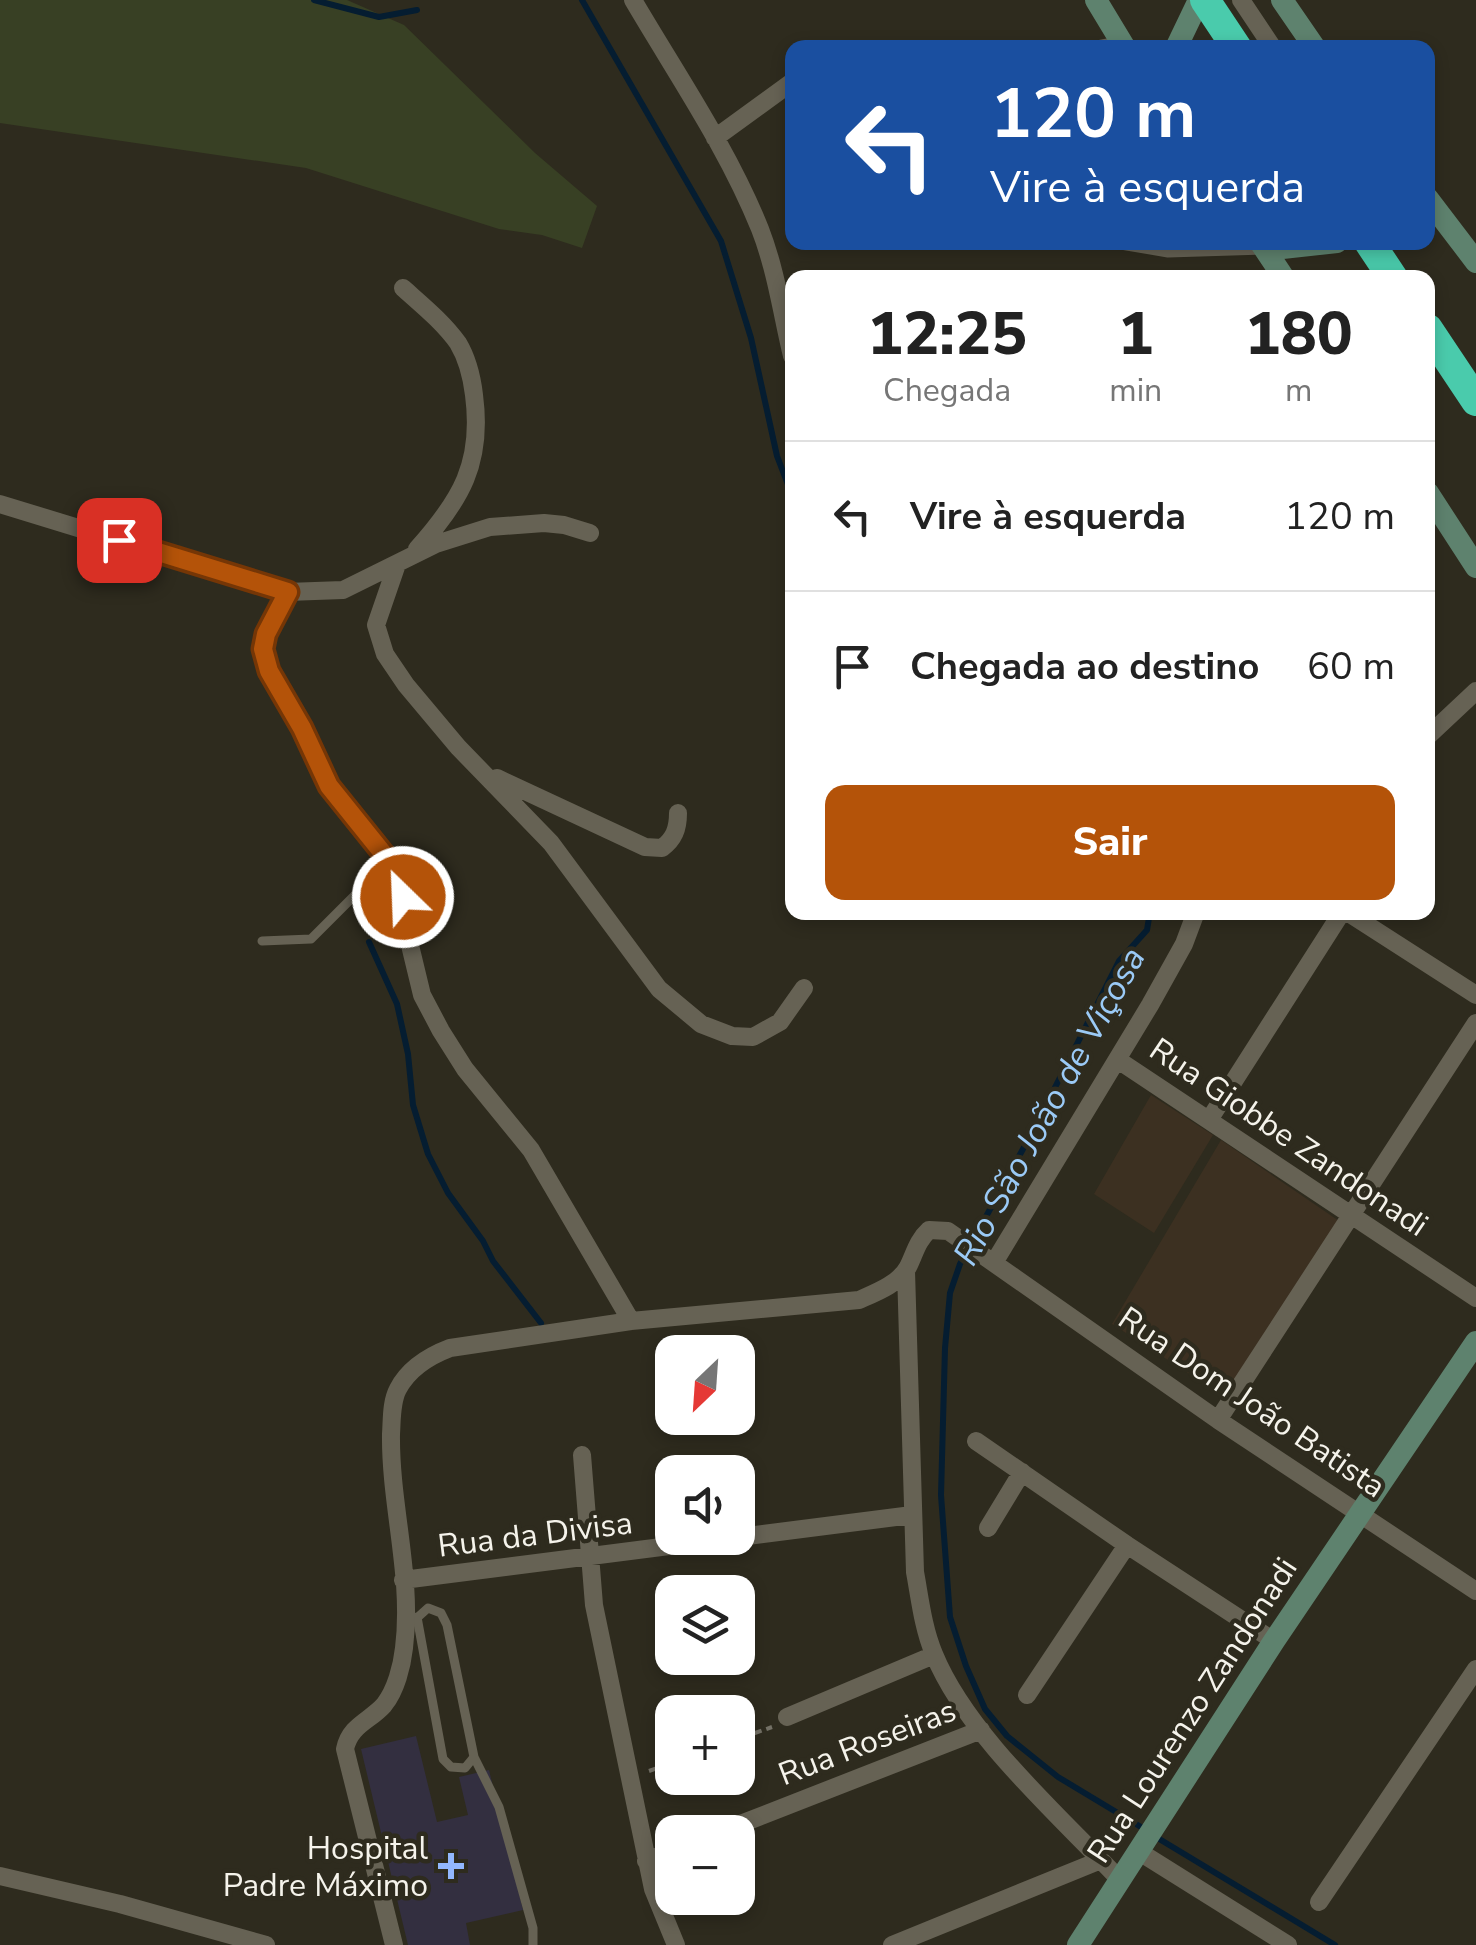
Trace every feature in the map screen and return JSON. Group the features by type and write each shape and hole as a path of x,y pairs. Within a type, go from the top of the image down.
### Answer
{"highway":[{"path":"1202,0 1231,40"},
{"path":"1435,340 1476,402"}],"street":[{"path":"633,0 714,138 761,231 785,328"},
{"path":"1096,0 1121,40"},
{"path":"1180,40 1202,0"},
{"path":"1242,0 1268,40"},
{"path":"1282,0 1310,40"},
{"path":"714,138 785,87"},
{"path":"1435,208 1476,262"},
{"path":"402,288 459,345 472,384 477,434 474,456 455,502 404,561 380,610 378,639 406,684 478,768 551,842 659,990 701,1024 732,1036 753,1036 780,1022 804,988"},
{"path":"0,504 288,592 343,590 459,535 517,523 564,524 590,533"},
{"path":"1435,505 1476,567"},
{"path":"288,592 266,634 263,649 269,671 329,786 394,868 418,980 441,1031 465,1069 532,1150 631,1322"},
{"path":"1435,729 1476,691"},
{"path":"478,768 645,847 662,848 668,844 676,830 678,813"},
{"path":"995,1262 1118,1060 1184,944 1193,920"},
{"path":"1209,1120 1339,920"},
{"path":"1357,920 1476,995"},
{"path":"1218,1420 1471,1030"},
{"name":"Rua Giobbe Zandonadi","path":"1118,1060 1476,1298"},
{"name":"Rua Dom João Batista","path":"906,1270 922,1236 932,1229 948,1231 1218,1420 1476,1591"},
{"path":"394,1945 345,1748 349,1734 390,1696 411,1623 390,1466 396,1392 410,1373 428,1356 450,1348 631,1322 835,1304 876,1292 906,1270"},
{"path":"906,1270 915,1572 934,1655 981,1730 1120,1880"},
{"name":"Rua Lourenzo Zandonadi","path":"1078,1945 1274,1641 1476,1342"},
{"path":"976,1441 1127,1546 1274,1641"},
{"path":"582,1455 594,1606 646,1862 676,1945"},
{"path":"988,1528 1022,1472"},
{"name":"Rua da Divisa","path":"403,1580 912,1515"},
{"path":"1028,1694 1127,1546"},
{"path":"779,1722 934,1655"},
{"path":"1320,1902 1476,1668"},
{"name":"Rua Roseiras","path":"755,1818 981,1730"},
{"path":"1142,1845 1286,1944"},
{"path":"646,1862 655,1858"},
{"path":"892,1945 1101,1860"},
{"path":"0,1876 120,1904 266,1945"}],"lane":[{"path":"1155,250 1200,250"},
{"path":"262,941 311,939 365,885 394,868"},
{"path":"474,1757 465,1768 451,1767 443,1760 411,1623 428,1608 442,1613 448,1625 474,1757 498,1807 532,1928 533,1945"}],"path":[{"path":"755,1732 779,1722"},
{"path":"629,1779 655,1769"}],"shaded area":[{"path":"1151,1095 1213,1135 1154,1233 1094,1194"},
{"path":"1221,1140 1339,1221 1230,1400 1112,1324"},
{"name":"Hospital Padre Máximo","path":"416,1736 437,1822 468,1815 459,1777 489,1770 523,1910 466,1923 470,1945 408,1945 361,1749"}],"green space":[{"path":"0,0 347,0 404,25 535,153 597,206 582,248 542,235 499,229 306,168 0,123"}],"waterway":[{"path":"314,0 379,17 417,10"},
{"name":"Rio São João de Viçosa","path":"582,0 721,241 751,338 785,477"},
{"name":"Rio São João de Viçosa","path":"1146,1830 1058,1777 1007,1736 985,1709 950,1617 941,1495 945,1348 950,1293 960,1264 1119,961 1147,930 1149,920"},
{"path":"369,942 397,1004 408,1054 413,1105 428,1154 448,1193 493,1261 541,1323"},
{"name":"Rio São João de Viçosa","path":"1156,1837 1335,1945"}],"place":[{"name":"Hospital Padre Máximo","path":"451,1866"}],"route":[{"path":"119,540 288,592 266,634 263,649 269,671 329,786 394,868 403,897"}]}
